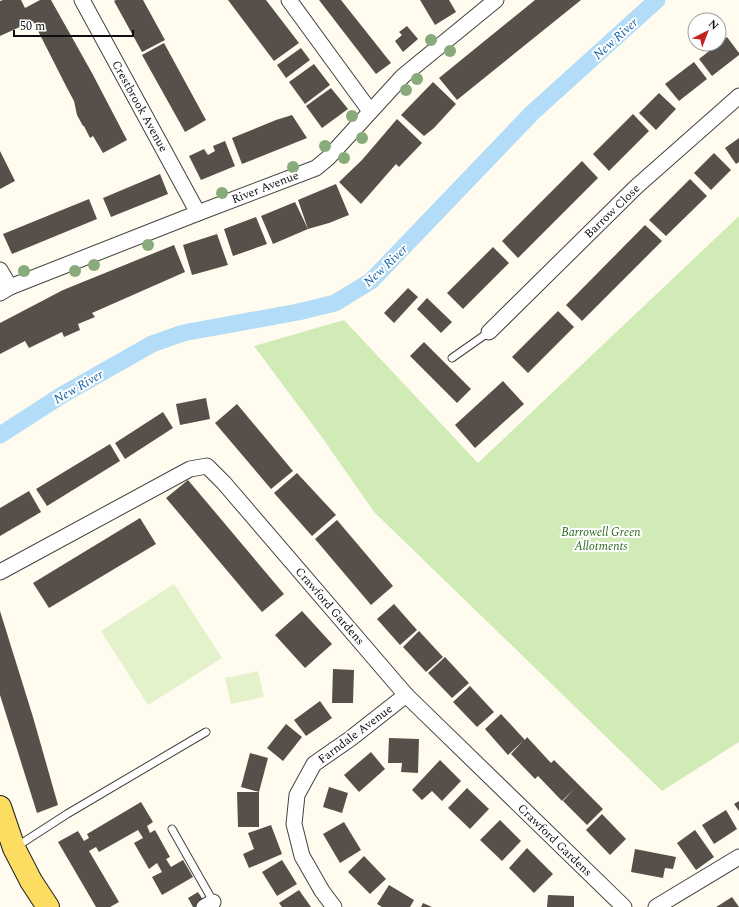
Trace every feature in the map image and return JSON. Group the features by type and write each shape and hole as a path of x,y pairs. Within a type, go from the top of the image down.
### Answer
{"main road":[{"path":"0,807 9,847 48,907"}],"street":[{"name":"Crestbrook Avenue","path":"82,0 198,213"},
{"path":"289,0 370,111"},
{"name":"River Avenue","path":"5,290 198,213 316,168 328,158 403,76 480,5 496,0"},
{"name":"Barrow Close","path":"489,332 636,188 739,96"},
{"path":"0,270 5,290"},
{"name":"Crawford Gardens","path":"0,572 190,469 207,466 224,483 406,695 624,907"},
{"name":"Farndale Avenue","path":"334,907 322,891 302,856 294,824 297,795 314,764 350,739 406,695"},
{"path":"656,907 739,857"}],"lane":[{"path":"452,358 489,332"},
{"path":"9,847 206,732"},
{"path":"172,829 211,905"}],"green space":[{"name":"Barrowell Green Allotments","path":"739,216 739,742 662,791 374,512 321,436 254,346 344,320 478,463"},
{"path":"174,584 222,658 148,705 101,631"},
{"path":"258,671 264,697 231,704 225,678"}],"building":[{"path":"21,0 25,8 40,0 51,0 92,73 127,140 103,153 93,136 90,138 77,115 74,101 33,21 0,36 0,1"},
{"path":"143,0 165,40 142,52 114,1"},
{"path":"228,0 266,0 299,43 274,61"},
{"path":"319,0 341,0 391,63 376,74"},
{"path":"420,0 449,0 456,12 435,25"},
{"path":"535,0 581,0 457,100 439,78"},
{"path":"407,26 418,39 403,52 395,41 402,35 399,32"},
{"path":"727,37 739,53 739,55 712,76 699,59 708,52 727,52"},
{"path":"164,43 206,120 185,132 142,55"},
{"path":"301,48 310,60 286,78 277,65"},
{"path":"694,62 707,79 679,101 665,84"},
{"path":"314,64 330,85 305,104 289,82"},
{"path":"433,82 456,104 434,128 424,136 401,115"},
{"path":"331,88 348,109 322,128 306,106"},
{"path":"659,93 676,109 656,130 639,113"},
{"path":"633,114 649,131 609,171 593,154"},
{"path":"292,115 307,138 242,164 232,138"},
{"path":"397,119 422,143 399,167 396,164 361,204 339,182 362,160"},
{"path":"739,138 739,162 736,164 725,148"},
{"path":"225,141 235,166 201,180 189,156 204,149 208,155 215,151 213,146"},
{"path":"0,151 15,181 0,189"},
{"path":"714,153 731,170 711,190 694,173"},
{"path":"582,161 598,178 518,258 502,241"},
{"path":"160,174 168,194 111,217 103,198"},
{"path":"690,179 707,196 666,236 649,220"},
{"path":"336,184 349,215 308,229 298,200"},
{"path":"89,199 97,219 12,254 3,234"},
{"path":"295,202 308,229 273,244 261,216"},
{"path":"256,217 267,244 233,256 224,229"},
{"path":"645,225 662,241 582,321 566,305"},
{"path":"217,234 228,265 192,275 183,245"},
{"path":"174,245 185,272 92,313 95,317 78,324 80,330 64,337 62,332 29,348 25,341 0,354 0,323 63,290"},
{"path":"493,247 509,263 463,309 447,293"},
{"path":"408,288 418,297 394,323 384,313"},
{"path":"427,298 452,322 441,333 417,309"},
{"path":"558,311 574,327 528,373 512,357"},
{"path":"424,342 471,389 457,403 410,356"},
{"path":"503,381 524,404 475,448 455,425"},
{"path":"206,398 210,419 180,425 176,404"},
{"path":"237,404 293,471 271,489 215,423"},
{"path":"163,412 173,428 125,459 115,443"},
{"path":"110,444 120,461 47,506 36,489"},
{"path":"297,473 336,515 312,536 274,493"},
{"path":"188,480 284,594 262,612 166,498"},
{"path":"29,491 41,512 0,536 0,508"},
{"path":"140,518 156,544 49,608 33,583"},
{"path":"337,520 393,586 371,605 315,539"},
{"path":"394,604 417,630 400,645 377,619"},
{"path":"0,611 33,717 58,805 37,813 0,695"},
{"path":"302,611 332,644 305,668 275,635"},
{"path":"419,631 443,657 426,672 403,647"},
{"path":"445,657 469,683 452,698 428,673"},
{"path":"333,669 354,670 353,703 332,703"},
{"path":"470,686 494,712 477,727 453,702"},
{"path":"320,701 332,718 306,736 294,720"},
{"path":"501,714 525,740 527,737 551,763 554,760 603,809 587,825 563,801 575,788 562,801 538,776 535,779 511,754 523,741 508,755 485,729"},
{"path":"286,724 302,737 283,761 267,748"},
{"path":"389,738 419,739 418,773 401,772 402,763 388,763"},
{"path":"371,752 385,769 359,792 344,775"},
{"path":"250,753 268,758 259,792 241,787"},
{"path":"440,760 461,781 442,801 432,791 422,800 412,790"},
{"path":"329,787 348,793 342,813 323,807"},
{"path":"467,788 489,809 470,829 448,808"},
{"path":"237,792 259,792 259,827 238,827"},
{"path":"739,801 739,811 734,804"},
{"path":"141,802 153,822 147,826 150,833 155,830 170,857 166,859 171,867 183,860 193,877 162,895 152,877 162,872 157,863 149,869 134,843 143,838 138,830 99,852 96,847 89,851 119,902 110,907 96,907 58,842 78,831 84,841 89,838 87,834"},
{"path":"726,810 737,829 714,844 702,825"},
{"path":"602,814 626,839 610,855 586,830"},
{"path":"500,820 521,841 502,861 480,840"},
{"path":"344,822 361,850 340,863 323,834"},
{"path":"271,825 282,854 249,868 243,854 254,849 248,833"},
{"path":"695,830 714,857 696,870 677,843"},
{"path":"527,848 553,874 534,893 509,868"},
{"path":"635,849 676,857 673,869 665,868 663,878 631,872"},
{"path":"364,856 386,879 370,894 348,872"},
{"path":"282,860 297,884 277,896 262,872"},
{"path":"389,885 414,900 410,907 382,907 377,904"},
{"path":"299,890 311,907 282,907 279,903"},
{"path":"198,892 205,903 198,907 193,907 188,898"},
{"path":"548,895 574,896 574,907 547,907"},
{"path":"732,897 739,907 716,907 721,904"},
{"path":"423,903 432,907 421,907"}],"waterway":[{"name":"New River","path":"0,435 62,395 152,344 183,333 298,312 335,303 371,281 532,113 657,0"}]}
